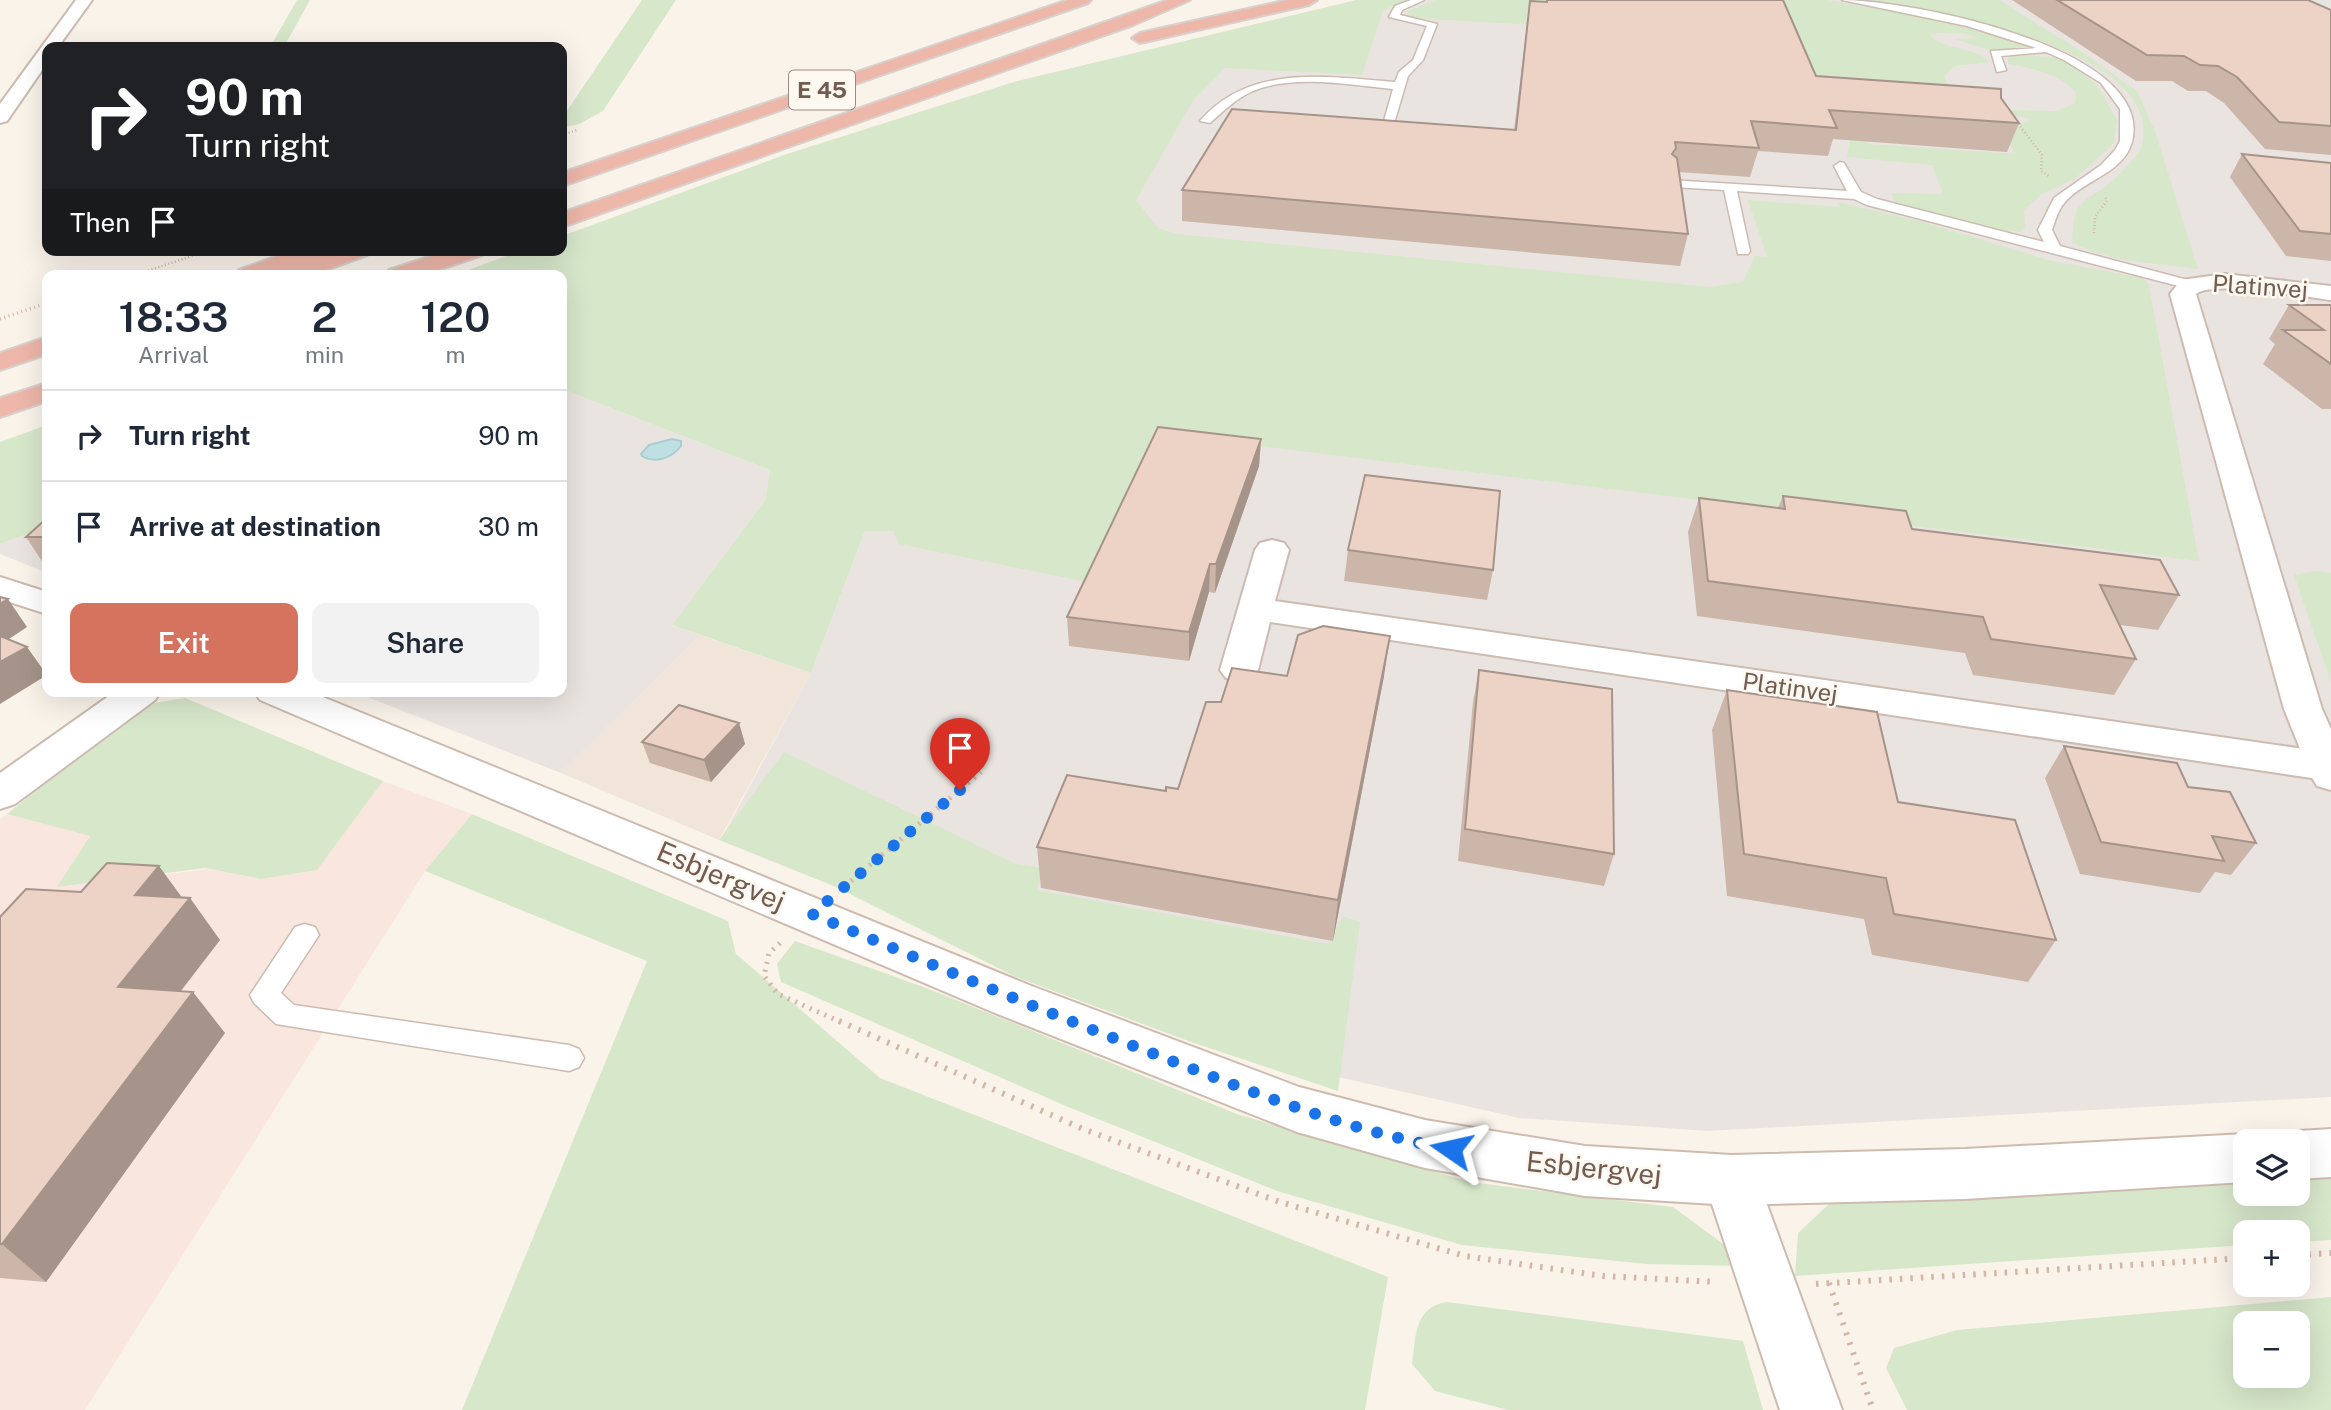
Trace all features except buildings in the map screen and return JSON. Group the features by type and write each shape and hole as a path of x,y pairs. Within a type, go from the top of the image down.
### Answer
{"highway":[{"path":"567,162 1038,0"},
{"path":"567,218 1127,22 1182,0"},
{"path":"858,117 1088,50 1310,0"},
{"name":"E 45","path":"567,178 1091,5"},
{"name":"E 45","path":"567,204 1091,5"},
{"path":"750,98 800,79"},
{"path":"262,270 300,256"},
{"path":"302,270 342,256"},
{"path":"384,270 422,256"},
{"path":"413,270 456,256"},
{"path":"0,362 42,347"},
{"path":"0,374 42,360"},
{"path":"0,408 42,393"}],"street":[{"path":"53,42 84,0"},
{"path":"0,117 42,58"},
{"name":"Platinvej","path":"2328,771 2303,709 2183,294 2190,285 2236,282 2331,293"},
{"path":"1239,670 1272,550"},
{"path":"0,587 42,602"},
{"name":"Platinvej","path":"1255,609 2328,771"},
{"path":"0,794 134,697"},
{"name":"Esbjergvej","path":"288,697 1012,999 1297,1109 1424,1144 1585,1171 1731,1180 1965,1174 2233,1159"},
{"path":"2310,1154 2331,1153"},
{"path":"1731,1180 1811,1410"}],"lane":[{"path":"1385,135 1404,74 1411,71 1417,63 1432,24 1394,17 1398,8 1419,0"},
{"path":"1847,0 1969,22 2052,50 2077,62 2120,97 2130,122 2125,144 2104,169 2058,202 2045,230 2054,249"},
{"path":"2001,70 1995,53 2052,50"},
{"path":"1206,121 1219,108 1252,87 1290,82 1400,86"},
{"path":"1840,166 1856,195"},
{"path":"1673,183 1856,195 1872,202 2190,285"},
{"path":"1730,187 1743,251"},
{"path":"305,935 264,995 286,1016 569,1058"}],"path":[{"path":"2014,119 2042,155 2042,171 2057,181 2104,195 2107,201 2095,217 2094,240 2097,252 2092,261"},
{"path":"567,133 577,130"},
{"path":"150,270 192,256"},
{"path":"0,319 42,305"},
{"path":"812,914 982,772"},
{"path":"2310,1254 2331,1253"},
{"path":"1829,1283 1873,1410"}],"shaded area":[{"path":"1357,0 2331,0 2331,1097 1708,1131 1519,1118 1294,1067 726,830 811,673 908,418 732,339 1014,82"},
{"path":"567,391 770,470 765,500 672,625 700,635 561,773 367,697 567,697"},
{"path":"42,529 42,571 0,554 0,544"},
{"path":"700,635 811,673 719,840 561,773"},
{"path":"383,781 472,814 425,871 85,1410 0,1410 0,819 7,814 91,836 58,887 208,869 261,879 317,870"}],"green space":[{"path":"297,0 310,0 287,42 273,42"},
{"path":"642,0 676,0 603,111 579,124 567,127 567,111"},
{"path":"1357,0 1410,0 1383,10 1362,75 1225,68 1192,102 1136,200 1158,228 1177,234 1710,287 1743,282 1755,256 1767,257 1748,200 1839,207 1837,202 1923,222 2052,261 2142,278 2149,285 2199,561 1161,434 1092,583 899,544 893,531 865,531 811,673 672,625 765,500 770,470 567,391 567,270 468,270 506,256 567,256 567,234 787,154 1014,82"},
{"path":"1435,0 1827,0 1954,22 2024,43 2032,48 1993,51 1954,39 1978,38 1967,34 1930,35 1943,44 1976,53 1989,62 1954,66 1945,75 1945,80 1953,89 1947,108 1537,25 1413,18 1406,12"},
{"path":"1866,0 1999,0 2079,50 2137,91 2155,131 2198,269 2117,258 2072,242 2079,206 2113,180 2141,148 2140,113 2119,84 2084,60 2038,40 1939,13"},
{"path":"2008,57 2053,57 2066,61 2097,85 2117,120 2114,143 2076,178 2042,194 2024,210 2025,227 2020,232 1998,229 1895,202 1891,193 1943,194 1932,165 1847,157 1851,134 1861,135 1869,144 2016,154 1993,118 2023,124 2024,121 2032,119 2004,113 2008,110 2057,111 2075,103 2076,93 2054,76 2008,64"},
{"path":"42,427 42,529 0,544 0,442"},
{"path":"2315,571 2331,573 2331,682 2294,575"},
{"path":"185,698 383,781 317,870 261,879 205,868 57,887 90,836 7,814 142,705"},
{"path":"784,752 1016,864 1044,868 1037,890 1328,944 1343,916 1360,922 1338,1091 1191,1042 1016,977 836,887 719,840"},
{"path":"472,814 728,921 736,954 880,1078 1388,1277 1365,1410 462,1410 647,961 425,871"},
{"path":"795,941 929,989 1237,1114 1470,1182 1673,1207 1734,1252 1740,1266 1646,1264 1462,1245 1277,1191 1066,1106 781,982 777,964"},
{"path":"2331,1172 2331,1240 2310,1241 2310,1220 2233,1220 2233,1246 1795,1276 1798,1233 1829,1204 2233,1178 2233,1206 2310,1206 2310,1173"},
{"path":"2331,1297 2331,1410 1907,1410 1886,1368 1894,1348 1957,1330"},
{"path":"1447,1302 1743,1341 1763,1410 1508,1410 1435,1391 1412,1364 1422,1316 1436,1305"}],"water":[{"path":"672,439 681,441 681,446 668,457 652,460 642,456 649,445"}],"route":[{"path":"960,790 812,914 1012,999 1297,1109 1451,1149"}]}
